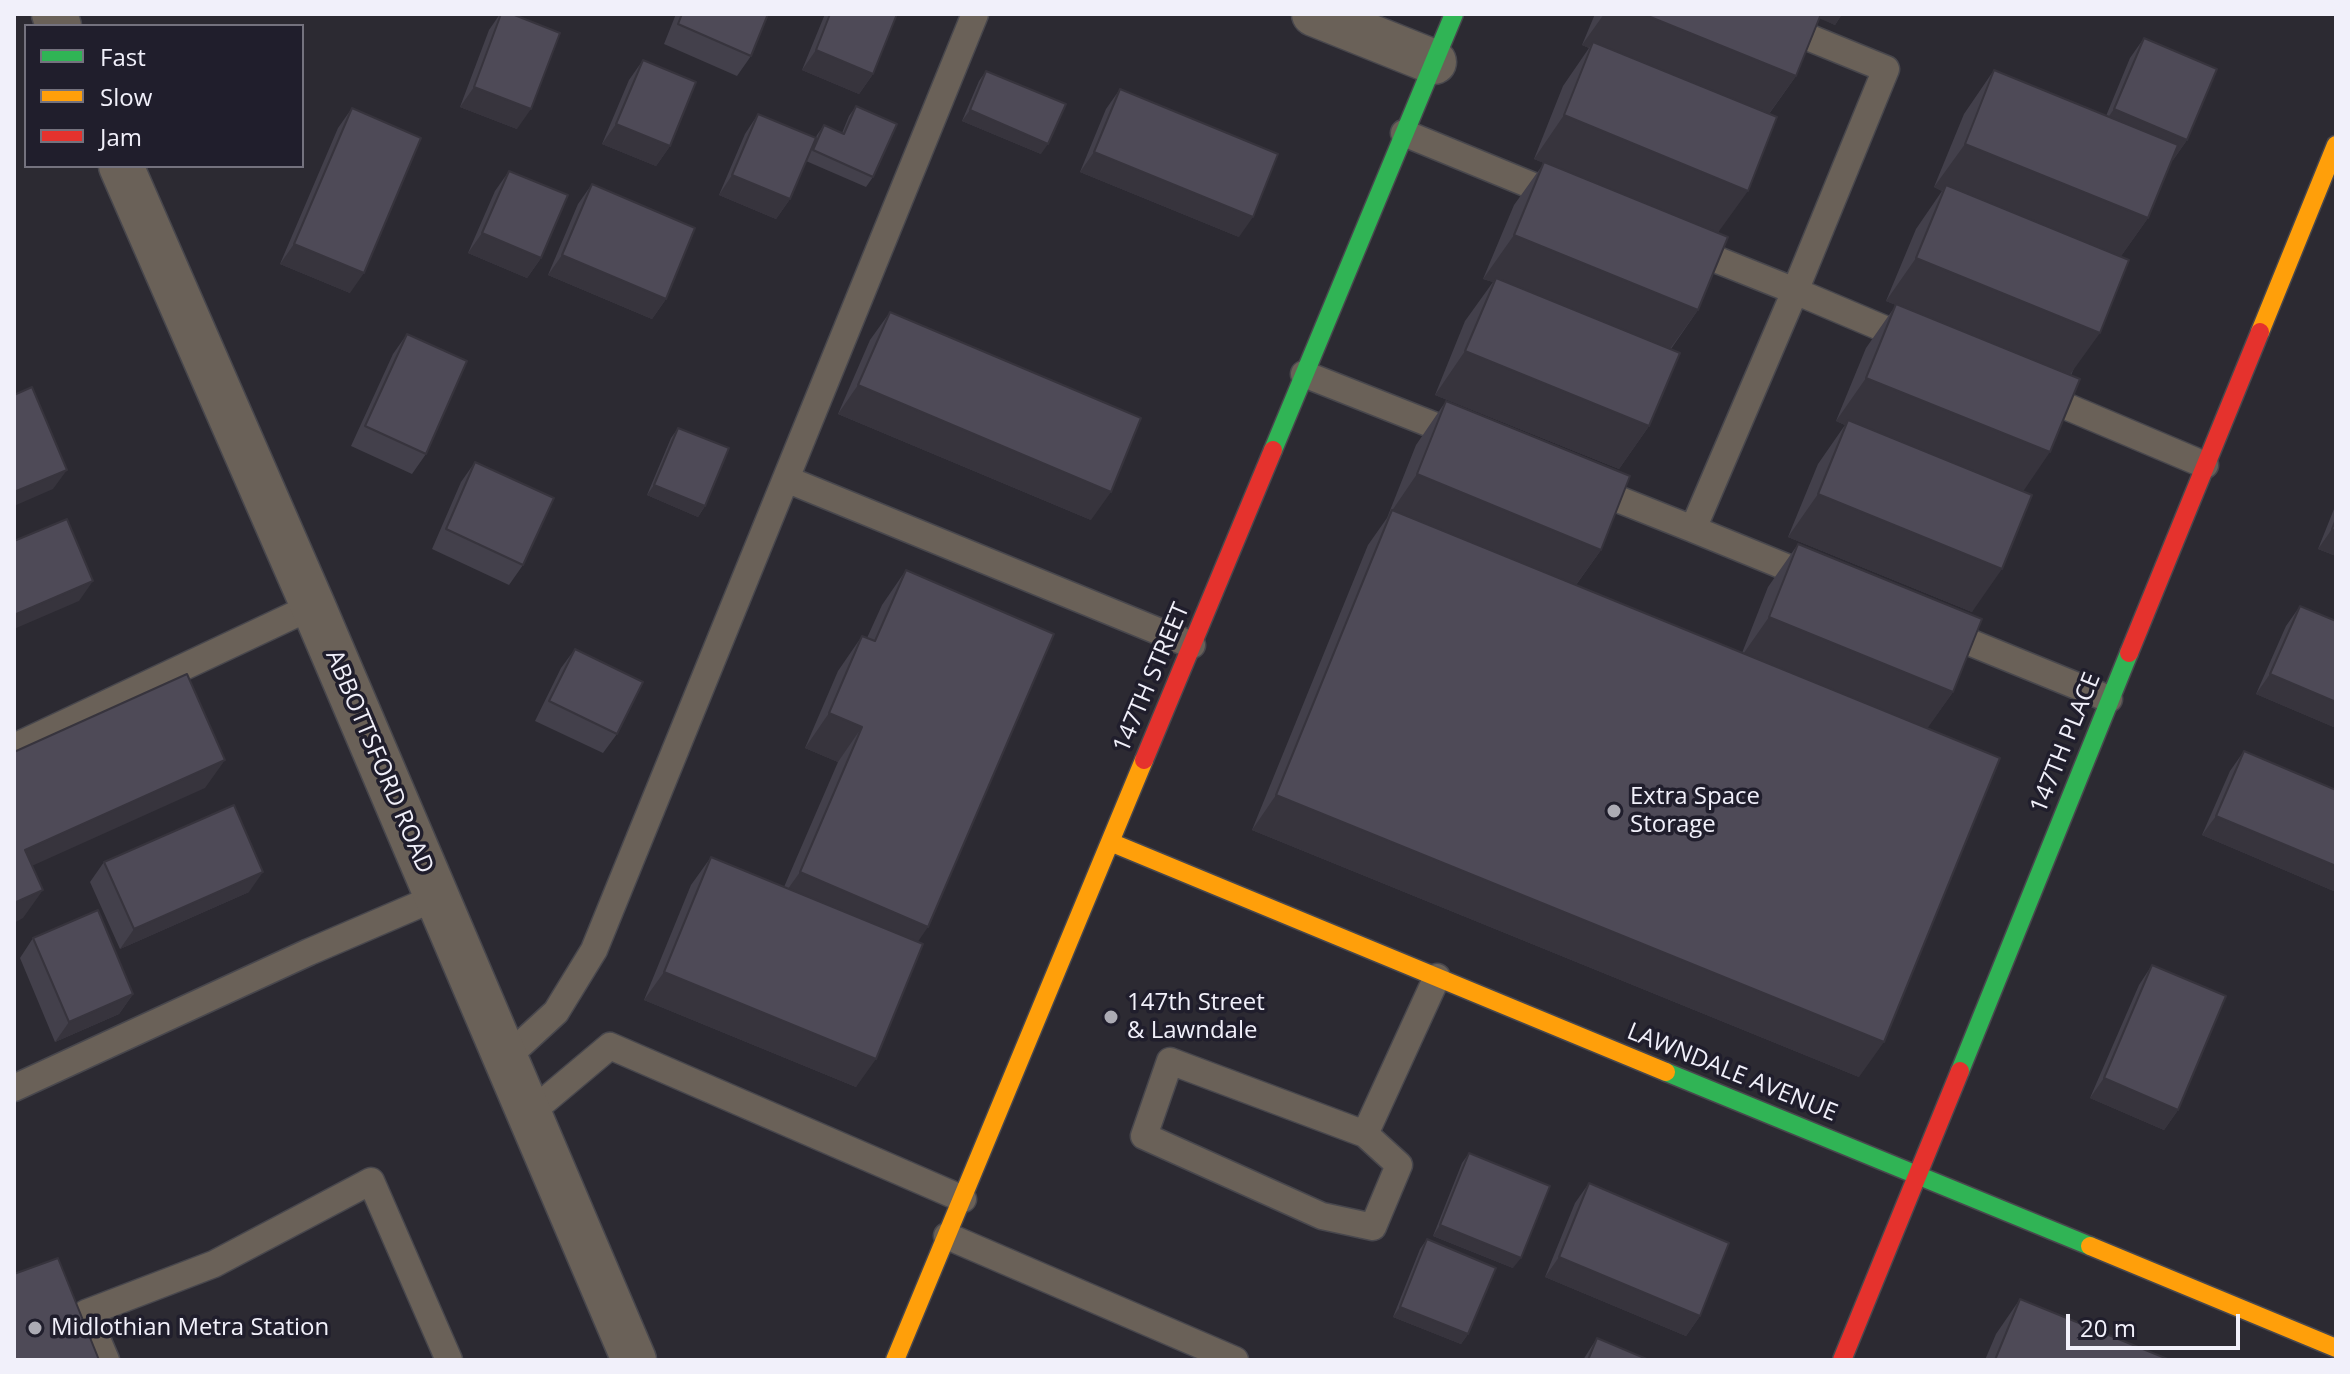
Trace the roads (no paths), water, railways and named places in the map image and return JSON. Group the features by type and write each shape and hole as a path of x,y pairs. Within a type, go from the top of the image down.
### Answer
{"street":[{"path":"1314,14 1434,62"},
{"name":"147TH STREET","path":"901,1358 947,1236 1454,14"},
{"name":"147TH PLACE","path":"1842,1360 2336,145"},
{"name":"ABBOTTSFORD ROAD","path":"122,168 313,606 634,1360"},
{"name":"LAWNDALE AVENUE","path":"1110,842 2336,1348"}],"lane":[{"path":"505,1059 556,1012 594,950 975,14"},
{"path":"1693,529 1886,69 1751,14"},
{"path":"1404,133 1578,204"},
{"path":"1664,239 1941,353"},
{"path":"1304,374 1477,443"},
{"path":"2014,384 2205,465"},
{"path":"1563,477 1836,588"},
{"path":"786,479 1192,645"},
{"path":"14,747 313,606"},
{"path":"1923,623 2109,699"},
{"path":"14,1088 309,952 437,897"},
{"path":"1365,1134 1437,977"},
{"path":"529,1114 610,1046 963,1199"},
{"path":"1170,1061 1365,1134 1399,1165 1373,1227 1322,1216 1144,1136 1170,1061"},
{"path":"106,1360 86,1313 214,1264 371,1181 449,1360"},
{"path":"947,1236 1235,1360"}],"place":[{"name":"Extra Space Storage","path":"1614,811"},
{"name":"147th Street & Lawndale","path":"1111,1017"},
{"name":"Midlothian Metra Station","path":"35,1328"}]}
